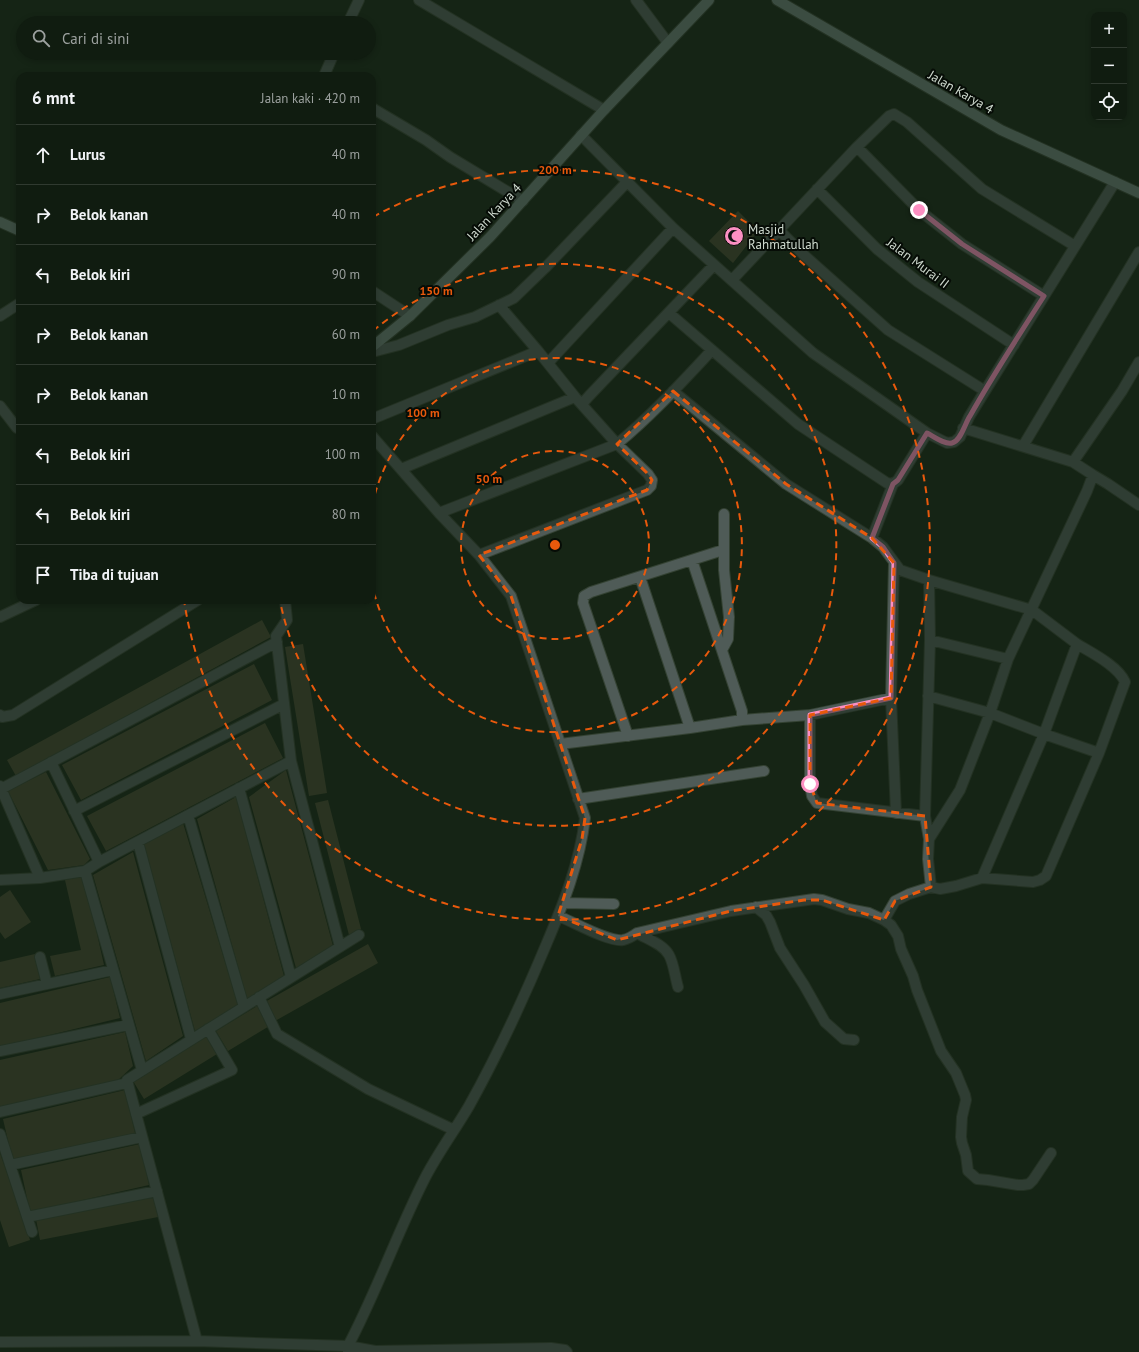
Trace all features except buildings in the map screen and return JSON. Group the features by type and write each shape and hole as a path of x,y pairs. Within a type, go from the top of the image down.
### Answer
{"main road":[{"name":"Jalan Karya 4","path":"376,343 410,316 490,237 604,110 709,0"},
{"name":"Jalan Karya 4","path":"777,0 1001,130 1139,193"},
{"path":"0,222 16,229"}],"street":[{"path":"351,16 359,0"},
{"path":"419,0 604,110"},
{"path":"636,0 668,43"},
{"path":"326,72 331,60"},
{"path":"376,110 523,201"},
{"path":"732,280 857,147 889,116 894,114 907,122 982,189 1075,246"},
{"path":"581,135 673,228 813,353 927,433 947,444 951,444 960,437 963,428 985,391 1115,182"},
{"path":"857,147 919,210 962,244 1044,296"},
{"path":"376,351 399,345 448,325 475,317 514,298 545,268 628,181"},
{"name":"Jalan Murai II","path":"817,188 877,249 918,282 1014,345"},
{"path":"548,362 673,228"},
{"path":"779,230 804,256 888,330 985,391"},
{"path":"1023,446 1139,252"},
{"path":"582,404 714,265"},
{"path":"376,294 410,316"},
{"path":"479,555 647,490 651,486 652,480 575,397 548,362 499,305"},
{"path":"0,316 16,306"},
{"path":"669,313 798,424 887,483 893,484"},
{"path":"439,513 617,444 673,391 712,350"},
{"path":"376,417 538,351"},
{"path":"1073,462 1122,391 1139,362"},
{"path":"673,391 786,484 872,538 883,547 900,570 1032,610 1123,676 1125,682 1099,753 1046,876 1033,882 982,878 956,886 940,888 931,887 909,894 895,901 884,920"},
{"path":"401,469 575,397"},
{"path":"0,406 16,427"},
{"path":"963,428 1073,462 1139,505"},
{"path":"872,538 893,484 898,480 927,433"},
{"path":"348,1349 369,1306 400,1232 425,1178 495,1057 533,977 563,903 582,839 585,818 511,596 479,555 439,513 376,441"},
{"path":"929,839 960,790 990,713 1008,659 1087,491 1093,475"},
{"path":"722,650 728,639 729,617 723,550 724,514"},
{"path":"628,736 583,603 584,596 591,592 723,550"},
{"path":"692,560 742,711 742,720"},
{"path":"894,563 891,698 896,812"},
{"path":"640,577 690,728"},
{"path":"929,580 930,640 925,816 929,839 928,859 931,887"},
{"path":"0,617 28,604"},
{"path":"0,715 2,717 13,715 192,604"},
{"path":"285,604 287,620 276,636 290,761 340,947"},
{"path":"930,640 1008,659"},
{"path":"40,878 1,788 277,642"},
{"path":"982,878 1044,734 1077,644"},
{"path":"928,696 990,713 1099,753"},
{"path":"560,744 742,720 810,715 891,698"},
{"path":"74,810 284,704"},
{"path":"810,715 810,784 812,796 817,803 925,816"},
{"path":"0,880 40,878 85,871 98,862 290,761"},
{"path":"51,762 98,862"},
{"path":"578,799 764,771"},
{"path":"239,788 291,977"},
{"path":"188,815 244,1007"},
{"path":"138,842 191,1039"},
{"path":"85,871 142,1070"},
{"path":"558,916 570,920 607,938 617,940 624,940 637,933 731,911 804,900 822,900 848,909 869,913 884,920 891,925 898,936 901,949 941,1051 956,1074 965,1095 966,1100 962,1118 962,1137 968,1163 968,1171 977,1179 1018,1185 1029,1184 1051,1153"},
{"path":"563,903 614,904"},
{"path":"756,907 766,914 780,948 804,985 825,1022 844,1039 854,1040"},
{"path":"637,933 655,942 669,955 678,987"},
{"path":"197,1341 127,1080 359,935"},
{"path":"40,957 47,984"},
{"path":"0,994 113,970"},
{"path":"259,997 278,1034 368,1088 454,1130"},
{"path":"0,1051 128,1025"},
{"path":"136,1114 232,1070 208,1029"},
{"path":"0,1112 128,1083"},
{"path":"0,1134 32,1232"},
{"path":"10,1165 142,1137"},
{"path":"27,1217 157,1190"},
{"path":"216,1341 216,1352"},
{"path":"0,1342 216,1341 375,1351 551,1348 565,1350 567,1352"}],"highlighted area":[{"path":"673,391 786,484 872,538 894,563 891,698 810,715 810,784 817,803 925,816 931,887 895,901 884,920 822,900 804,900 731,911 617,940 558,916 582,839 585,818 511,596 479,555 647,490 652,480 648,474 617,444"}],"place":[{"name":"Masjid Rahmatullah","path":"734,236"}],"route":[{"path":"810,784 810,715 891,698 894,563 883,547 872,538 893,484 898,480 927,433 947,444 951,444 960,437 969,417 1044,296 962,244 919,210"}]}
